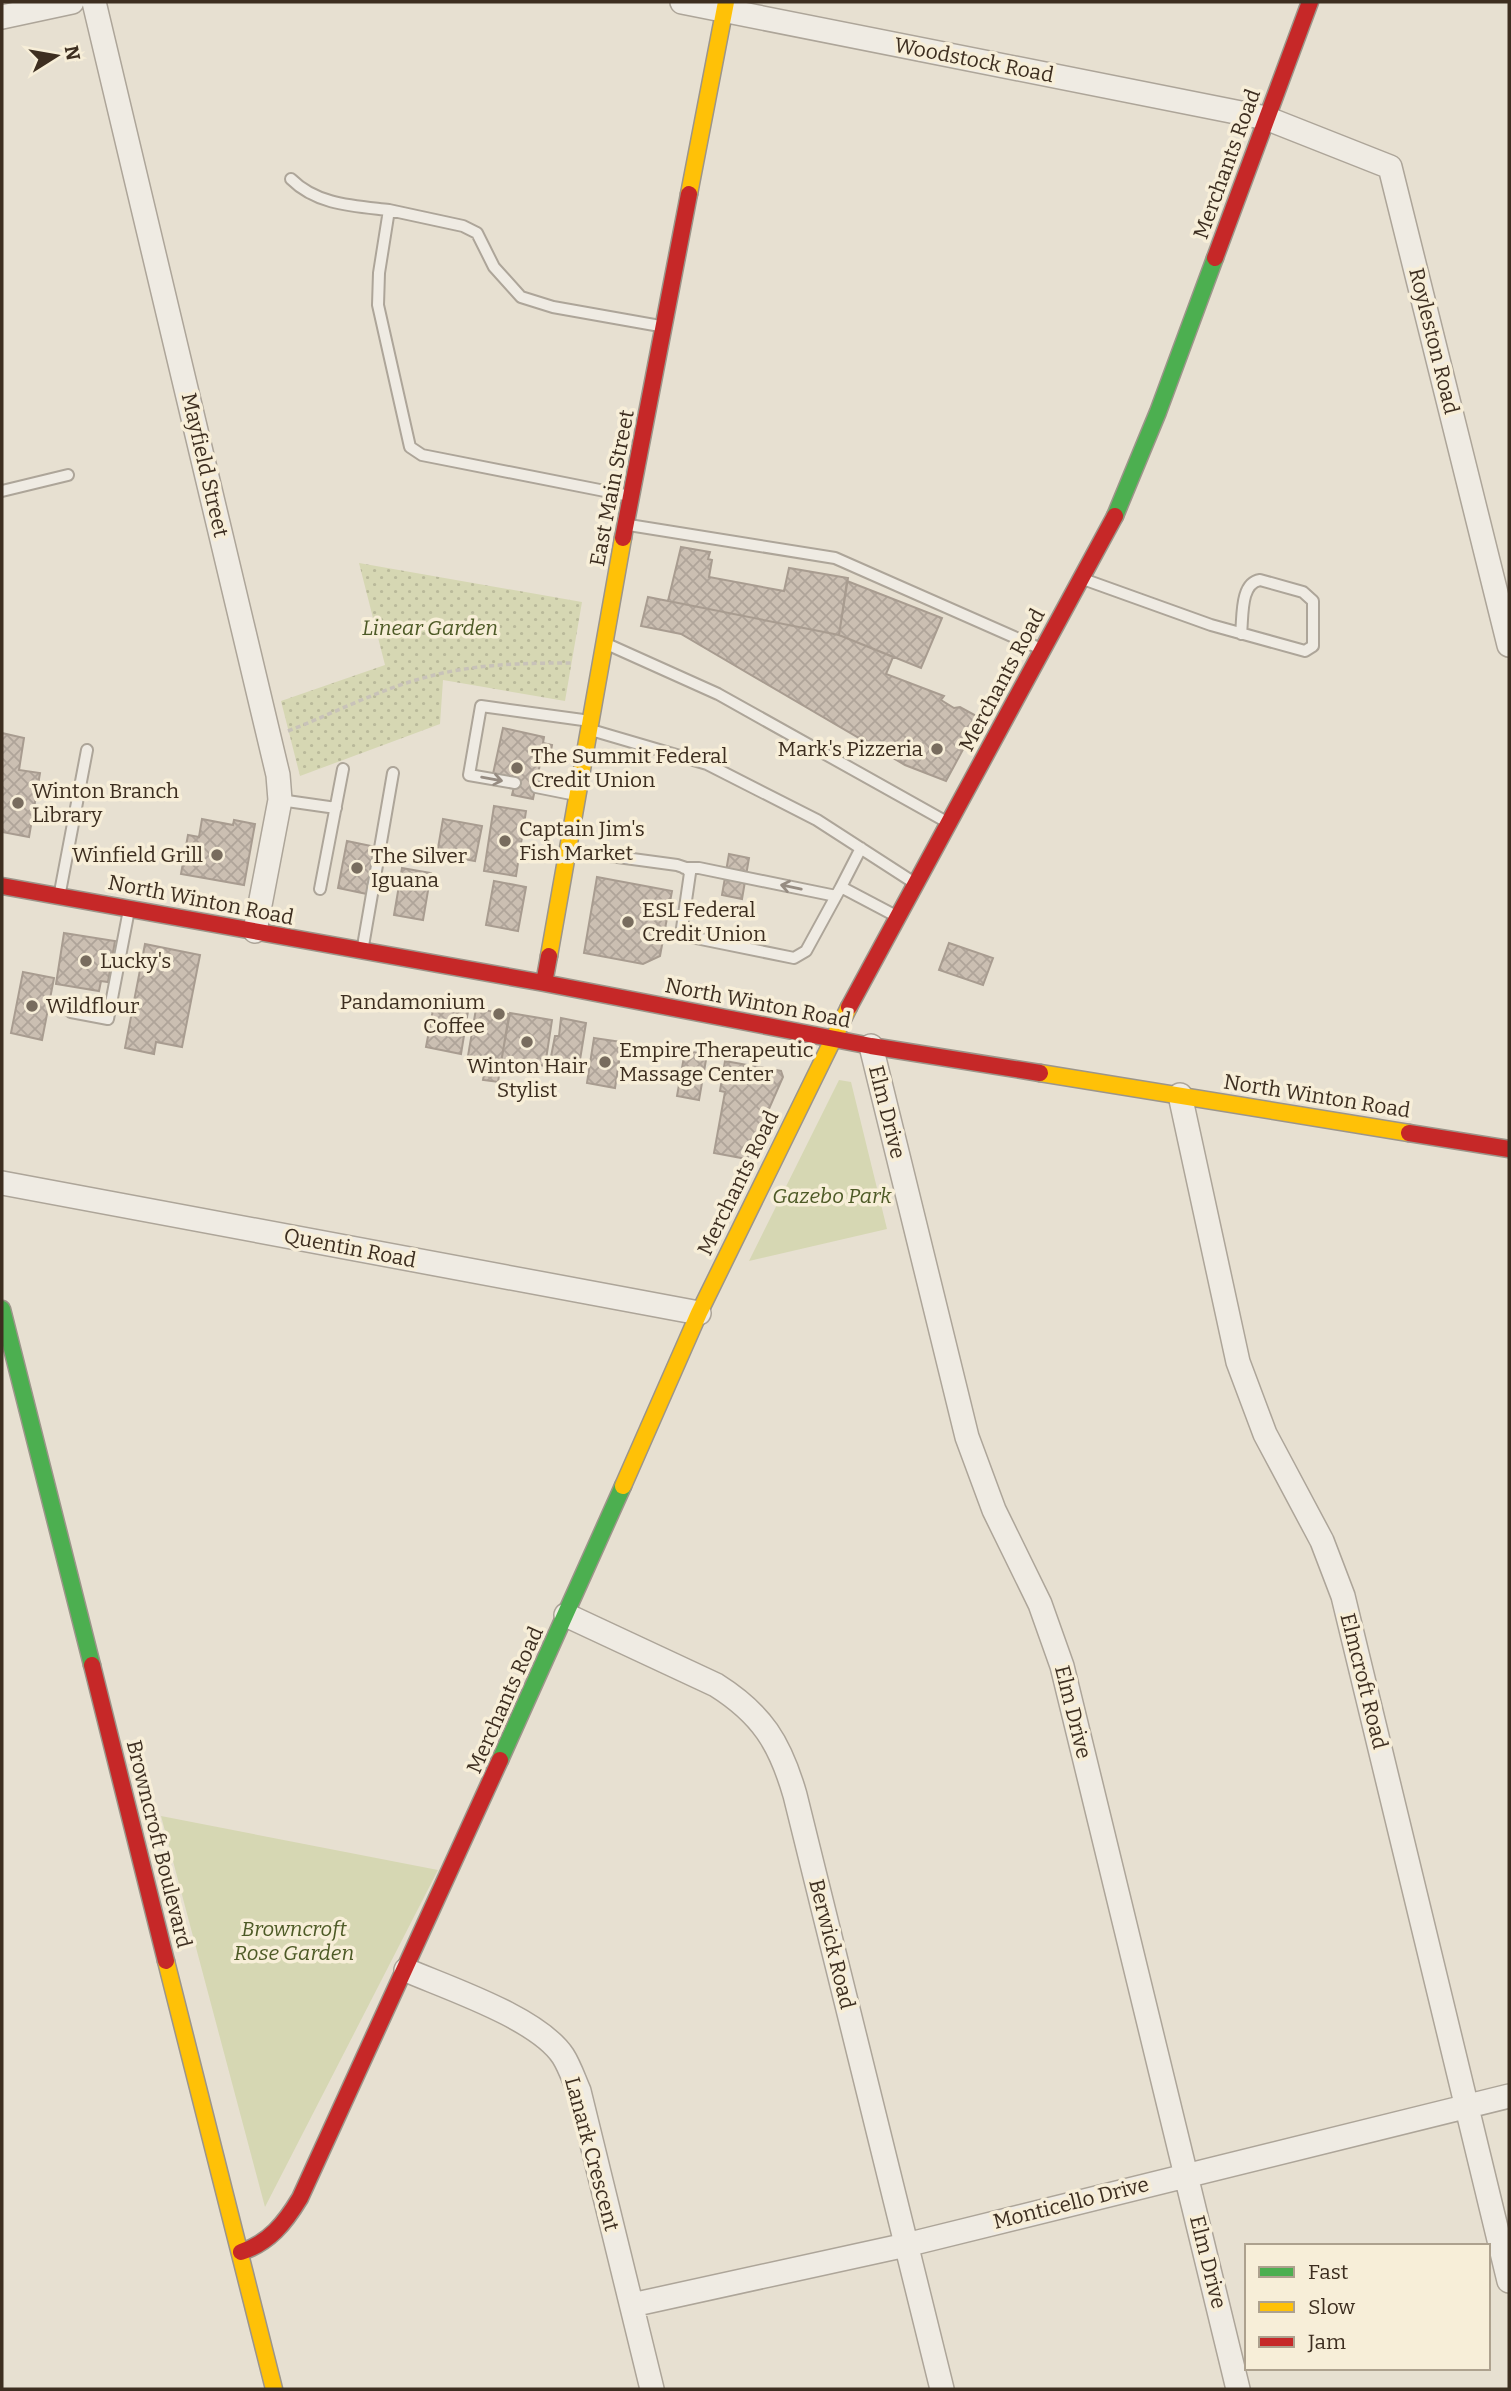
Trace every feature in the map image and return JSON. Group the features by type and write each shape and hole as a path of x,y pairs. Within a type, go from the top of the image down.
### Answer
{"main road":[{"name":"Merchants Road","path":"241,2252 269,2239 294,2210 406,1970 699,1313 831,1039 1119,508 1158,412 1310,2"},
{"name":"East Main Street","path":"544,983 603,642 726,6"},
{"name":"North Winton Road","path":"2,886 544,983 871,1046 1509,1149"},
{"name":"Browncroft Boulevard","path":"2,1309 274,2389"}],"street":[{"path":"2,17 72,2"},
{"name":"Mayfield Street","path":"94,2 278,775 280,800 255,931"},
{"name":"Woodstock Road","path":"682,2 726,6 1266,118"},
{"name":"Royleston Road","path":"1266,118 1390,167 1509,645"},
{"name":"Elm Drive","path":"871,1046 967,1437 994,1510 1040,1604 1062,1666 1238,2389"},
{"name":"Elmcroft Road","path":"1180,1095 1238,1362 1265,1434 1322,1541 1343,1595 1509,2281"},
{"name":"Quentin Road","path":"2,1182 699,1313"},
{"name":"Berwick Road","path":"566,1615 716,1685 737,1698 767,1729 778,1748 795,1794 942,2389"},
{"name":"Lanark Crescent","path":"406,1970 516,2018 542,2035 563,2056 579,2091 652,2389"},
{"name":"Monticello Drive","path":"632,2305 906,2245 1509,2095"}],"lane":[{"path":"291,179 309,195 345,205 389,210 463,226 477,233 494,267 521,296 552,307 665,327"},
{"path":"389,210 379,273 378,305 410,447 422,455 632,496"},
{"path":"2,491 68,475"},
{"path":"626,524 835,558 1042,649"},
{"path":"1080,578 1241,634 1306,651 1313,646 1313,601 1303,592 1260,580 1253,581 1247,587 1241,634"},
{"path":"603,642 718,694 949,823"},
{"path":"515,783 469,775 481,706 589,725 706,764 817,820 916,883"},
{"path":"60,896 87,750"},
{"path":"320,889 343,769"},
{"path":"362,952 393,773"},
{"path":"536,787 577,795"},
{"path":"280,800 336,807"},
{"path":"684,868 690,873 681,935 794,958 806,951 861,848"},
{"path":"567,850 839,891 897,917"},
{"path":"71,1012 108,1019 130,908"}],"path":[{"path":"283,733 407,682 434,675 467,668 572,663"}],"green space":[{"name":"Linear Garden","path":"359,563 582,602 565,701 443,680 440,724 300,776 281,701 385,665"},
{"name":"Gazebo Park","path":"839,1080 851,1082 887,1229 749,1261"},
{"name":"Browncroft Rose Garden","path":"161,1816 438,1870 265,2207"}],"building":[{"path":"681,547 710,552 708,559 712,560 709,577 784,591 789,568 848,578 839,635 668,601"},
{"path":"847,581 942,618 921,668 839,635"},
{"path":"648,597 839,635 893,657 886,674 944,696 941,700 954,708 960,707 980,718 946,781 905,765 681,634 641,626"},
{"name":"The Summit Federal Credit Union","path":"503,728 544,737 543,743 552,745 549,761 541,759 533,799 512,795 516,779 493,774"},
{"name":"Winton Branch Library","path":"2,733 24,738 19,770 40,773 29,837 2,832"},
{"name":"Captain Jim's Fish Market","path":"494,806 526,811 516,876 484,871"},
{"name":"Winfield Grill","path":"202,819 233,825 234,820 255,824 244,885 181,874 188,835 199,837"},
{"path":"443,819 482,826 475,861 437,854"},
{"name":"The Silver Iguana","path":"347,841 376,847 367,894 338,888"},
{"path":"729,854 749,858 742,899 722,895"},
{"path":"402,868 431,873 423,920 394,915"},
{"name":"ESL Federal Credit Union","path":"597,877 672,891 660,956 643,964 584,953"},
{"path":"494,881 526,887 518,931 486,925"},
{"name":"Lucky's","path":"64,933 115,941 108,982 101,981 99,991 56,984"},
{"path":"949,943 993,958 983,985 939,970"},
{"path":"145,944 200,955 182,1047 156,1042 154,1054 125,1048"},
{"name":"Wildflour","path":"23,972 54,978 42,1040 11,1033"},
{"path":"435,999 469,1005 461,1054 426,1047"},
{"path":"476,1009 509,1014 498,1082 483,1080 487,1059 468,1056"},
{"name":"Winton Hair Stylist","path":"510,1013 552,1020 545,1066 535,1064 533,1073 500,1067"},
{"path":"561,1018 586,1023 578,1072 549,1067 555,1036 559,1036"},
{"name":"Empire Therapeutic Massage Center","path":"594,1038 622,1042 615,1088 587,1083"},
{"path":"685,1051 707,1054 699,1100 677,1096"},
{"path":"725,1061 781,1071 783,1077 747,1159 714,1153 725,1092 720,1091"}],"traffic: fast":[{"path":"1115,516 1158,412 1215,258"},
{"path":"2,1309 92,1665"},
{"path":"500,1760 623,1486"}],"traffic: slow":[{"path":"689,194 726,2"},
{"path":"549,956 623,538"},
{"path":"623,1486 699,1313 849,1007"},
{"path":"1040,1073 1409,1133"},
{"path":"166,1961 274,2389"}],"traffic: jam":[{"path":"1215,258 1310,2"},
{"path":"623,538 689,194"},
{"path":"849,1007 1115,516"},
{"path":"2,886 544,983 549,956"},
{"path":"544,983 871,1046 1040,1073"},
{"path":"1409,1133 1509,1149"},
{"path":"92,1665 166,1961"},
{"path":"241,2252 268,2238 300,2198 500,1760"}],"place":[{"name":"Mark's Pizzeria","path":"937,749"},
{"name":"The Summit Federal Credit Union","path":"517,768"},
{"name":"Winton Branch Library","path":"18,803"},
{"name":"Captain Jim's Fish Market","path":"505,841"},
{"name":"Winfield Grill","path":"217,855"},
{"name":"The Silver Iguana","path":"357,868"},
{"name":"ESL Federal Credit Union","path":"628,922"},
{"name":"Lucky's","path":"86,961"},
{"name":"Wildflour","path":"32,1006"},
{"name":"Pandamonium Coffee","path":"499,1014"},
{"name":"Winton Hair Stylist","path":"527,1042"},
{"name":"Empire Therapeutic Massage Center","path":"605,1062"}]}
